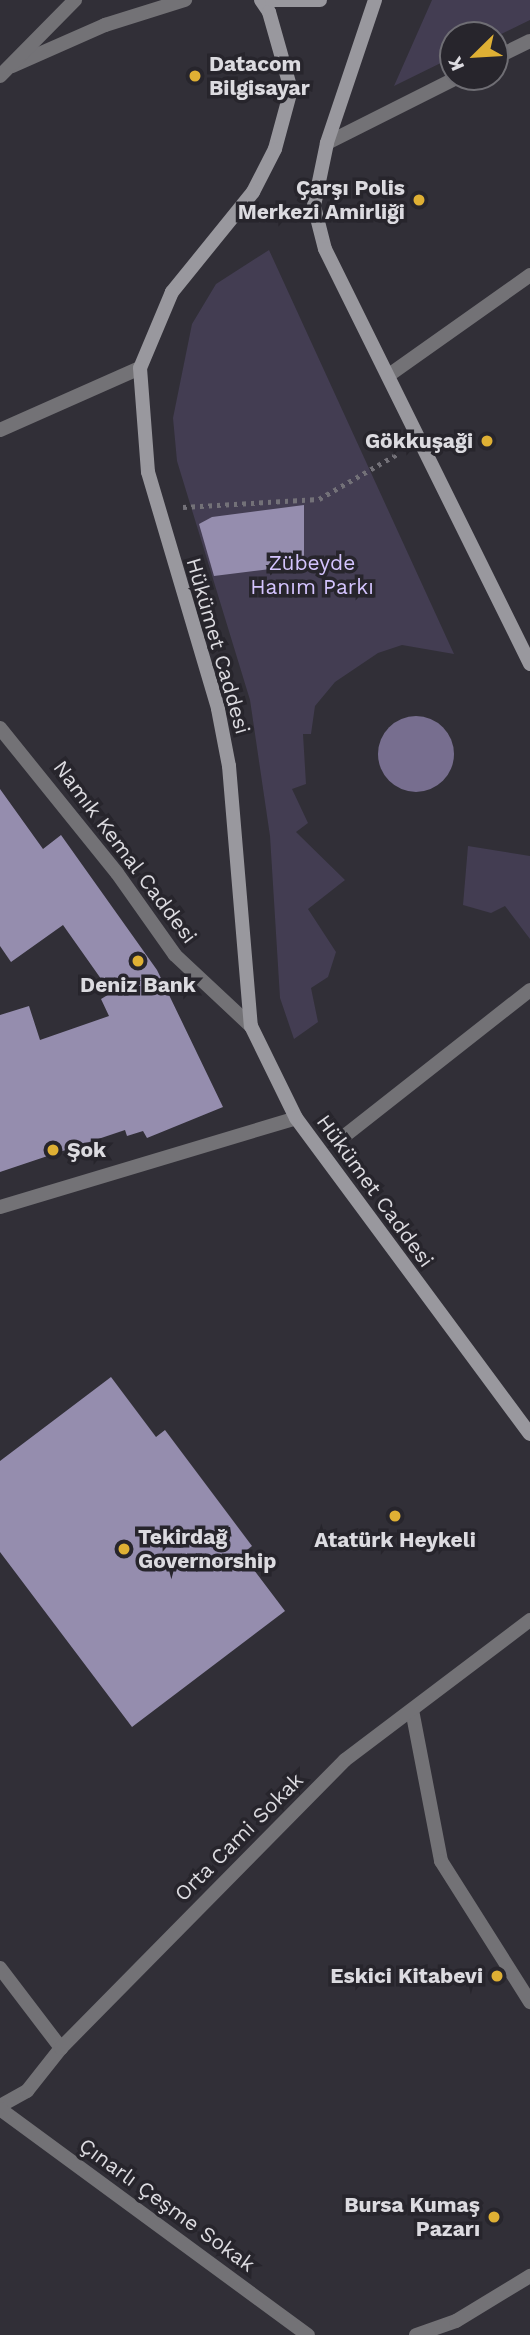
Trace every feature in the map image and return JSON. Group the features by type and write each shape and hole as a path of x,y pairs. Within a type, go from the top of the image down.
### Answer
{"main road":[{"name":"Hükümet Caddesi","path":"261,0 270,12 291,90 275,149 253,192 172,292 141,368 142,422 158,510 218,709 229,766 251,1026 296,1118 530,1434"},
{"path":"272,0 320,0"},
{"path":"375,0 327,143 314,206 325,248 423,442 530,664"}],"street":[{"path":"0,76 6,62 75,0"},
{"path":"6,62 104,25 185,0"},
{"path":"509,51 530,41"},
{"path":"327,143 439,87"},
{"path":"389,375 530,275"},
{"path":"0,430 141,368"},
{"name":"Namık Kemal Caddesi","path":"0,728 117,873 175,955 251,1026"},
{"path":"347,1134 530,990"},
{"path":"0,1206 296,1118"},
{"name":"Orta Cami Sokak","path":"0,2108 27,2091 61,2048 345,1760 530,1620"},
{"path":"412,1710 441,1861 530,2002"},
{"path":"0,1968 61,2048"},
{"name":"Çınarlı Çeşme Sokak","path":"0,2108 309,2335"},
{"path":"415,2335 456,2328 530,2276"}],"path":[{"path":"158,510 319,499 423,442"}],"green space":[{"path":"432,0 530,0 530,20 509,30 509,21 439,21 439,64 394,86"},
{"name":"Zübeyde Hanım Parkı","path":"269,250 454,654 402,645 378,653 335,682 315,706 311,734 303,734 306,784 292,789 308,823 296,832 345,880 308,909 336,952 328,977 311,988 318,1022 294,1039 280,998 270,836 250,700 177,461 173,418 192,324 216,284"},
{"path":"468,846 530,856 530,939 505,906 491,913 463,905"}],"shaded area":[{"path":"409,716 423,716 437,722 448,733 454,754 451,769 443,781 423,792 409,792 395,786 384,775 378,761 378,747 384,733 395,722"}],"building":[{"path":"304,505 304,565 214,576 199,524 212,517"},
{"path":"0,789 43,849 61,835 157,970 223,1107 147,1138 143,1131 127,1136 125,1130 0,1172 0,1015 29,1006 40,1040 109,1016 101,999 111,993 63,925 11,962 0,946"},
{"name":"Tekirdağ Governorship","path":"111,1377 156,1437 165,1430 252,1546 242,1554 285,1611 132,1727 0,1552 0,1461"}],"place":[{"name":"Datacom Bilgisayar","path":"195,76"},
{"name":"Çarşı Polis Merkezi Amirliği","path":"419,200"},
{"name":"Gökkuşaği","path":"487,441"},
{"name":"Deniz Bank","path":"138,961"},
{"name":"Şok","path":"53,1150"},
{"name":"Atatürk Heykeli","path":"395,1516"},
{"name":"Tekirdağ Governorship","path":"124,1549"},
{"name":"Eskici Kitabevi","path":"497,1976"},
{"name":"Bursa Kumaş Pazarı","path":"494,2217"}]}
